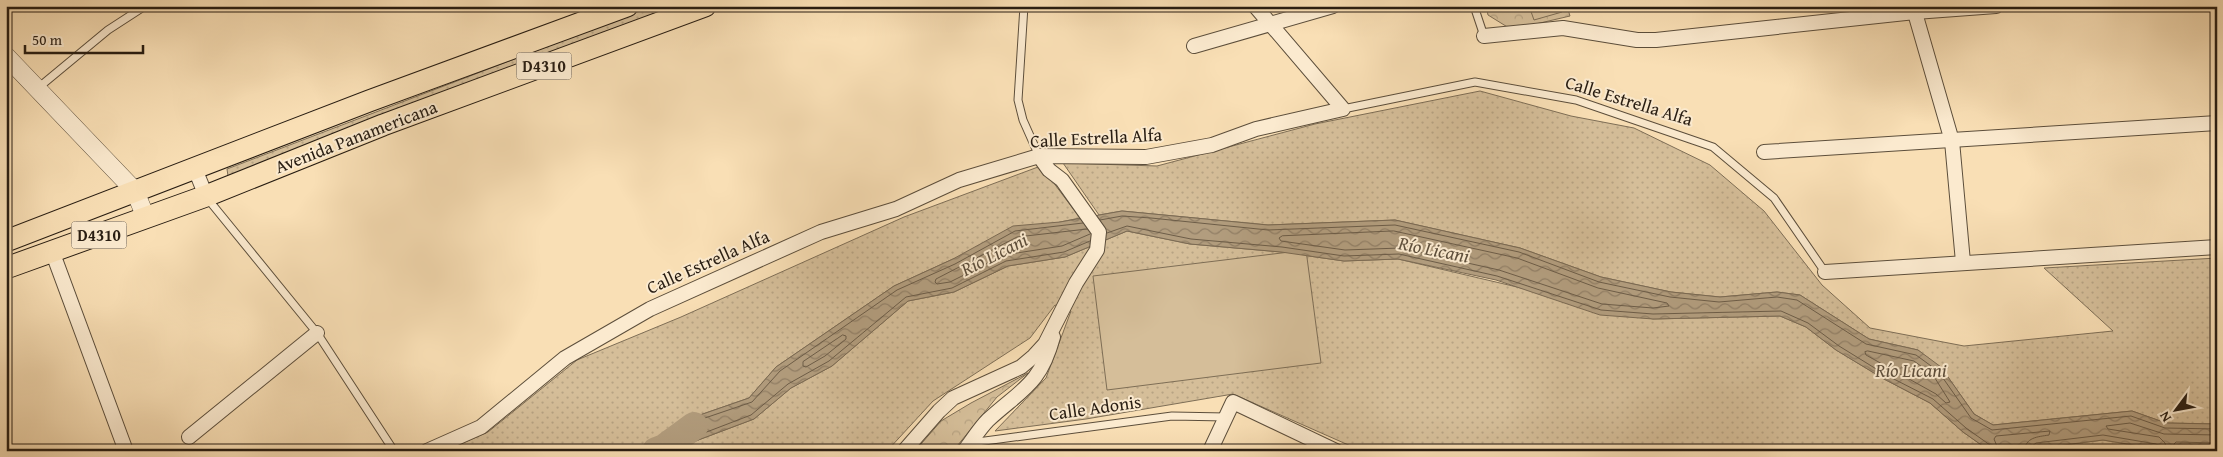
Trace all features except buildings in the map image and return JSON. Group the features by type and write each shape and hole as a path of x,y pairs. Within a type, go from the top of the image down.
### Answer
{"main road":[{"name":"Avenida Panamericana","path":"6,241 369,101 627,6"},
{"name":"Avenida Panamericana","path":"6,268 206,196 383,125 705,6"}],"street":[{"path":"1255,6 1343,109"},
{"path":"1194,46 1332,6"},
{"path":"1484,36 1563,28 1638,40 1656,40 1914,9 1996,6"},
{"path":"1914,9 1952,141 1963,262"},
{"path":"7,58 38,88 135,191 146,218"},
{"name":"Calle Estrella Alfa","path":"427,451 481,427 565,358 650,309 821,232 896,209 959,180 1038,156 1146,157 1212,145 1256,129 1343,109"},
{"path":"1764,152 2217,123"},
{"path":"904,451 953,398 1021,367 1034,356 1045,344 1076,283 1097,250 1099,232 1062,180 1049,170 1038,156"},
{"path":"195,169 206,196"},
{"path":"1825,272 2217,246"},
{"path":"52,251 126,451"},
{"name":"Calle Adonis","path":"967,447 986,422 1031,384 1041,370 1048,356 1059,318"},
{"path":"189,437 316,333"},
{"path":"1210,451 1233,402 1336,451"}],"lane":[{"path":"38,88 108,30 145,6"},
{"path":"1024,6 1018,100 1023,120 1038,156"},
{"path":"1474,6 1484,36"},
{"name":"Calle Estrella Alfa","path":"1343,109 1475,82 1576,100 1713,147 1774,198 1825,272"},
{"path":"206,196 316,333 394,451"},
{"name":"Calle Adonis","path":"967,447 1172,416 1226,417"}],"green space":[{"path":"653,6 681,6 228,176 227,169"},
{"path":"1486,6 1567,6 1570,16 1523,27 1509,28 1488,15"},
{"path":"1529,6 1560,6 1562,12 1534,20"},
{"path":"1480,91 1571,116 1634,128 1710,165 1764,211 1822,285 1870,328 1964,346 2113,331 2044,268 2217,258 2217,424 2166,423 2132,411 1993,425 1974,414 1945,373 1918,350 1869,339 1800,295 1777,292 1720,297 1671,292 1601,277 1520,248 1395,220 1268,225 1122,211 1099,215 1063,163 1157,166 1315,124"},
{"path":"1038,167 1053,182 1080,218 1060,222 953,259 894,286 776,367 749,398 697,416 668,451 444,451 488,432 577,360 681,317 904,217"},
{"path":"1127,231 1190,244 1281,252 1344,261 1398,259 1653,319 1780,316 1806,327 1836,350 1884,379 1930,403 1963,432 1987,449 1997,451 1362,451 1233,394 1086,419 995,431 1046,378 1071,311 1055,305 1030,338 933,401 887,451 669,451 754,419 791,388 832,366 908,301 954,292 1008,266 1065,257"},
{"path":"1306,250 1321,363 1107,390 1093,276"},
{"path":"1028,373 997,397 953,451 915,451 941,421"},
{"path":"2103,440 2169,451 2017,451"}],"water":[{"name":"Río Licani","path":"1122,211 1268,225 1395,220 1520,248 1601,277 1671,292 1720,297 1777,292 1800,295 1869,339 1918,350 1941,367 1974,414 1993,425 2132,411 2166,423 2217,424 2217,451 2169,451 2103,440 2017,451 1987,449 1963,432 1930,403 1884,379 1836,350 1806,327 1780,316 1653,319 1600,315 1496,280 1398,259 1344,261 1281,252 1190,244 1127,231 1065,257 1008,266 954,292 908,301 832,366 791,388 754,419 669,451 654,445 697,416 749,398 776,367 894,286 953,259 1013,226 1060,222"}],"waterway":[{"name":"Río Licani","path":"656,451 664,448 694,426"}]}
